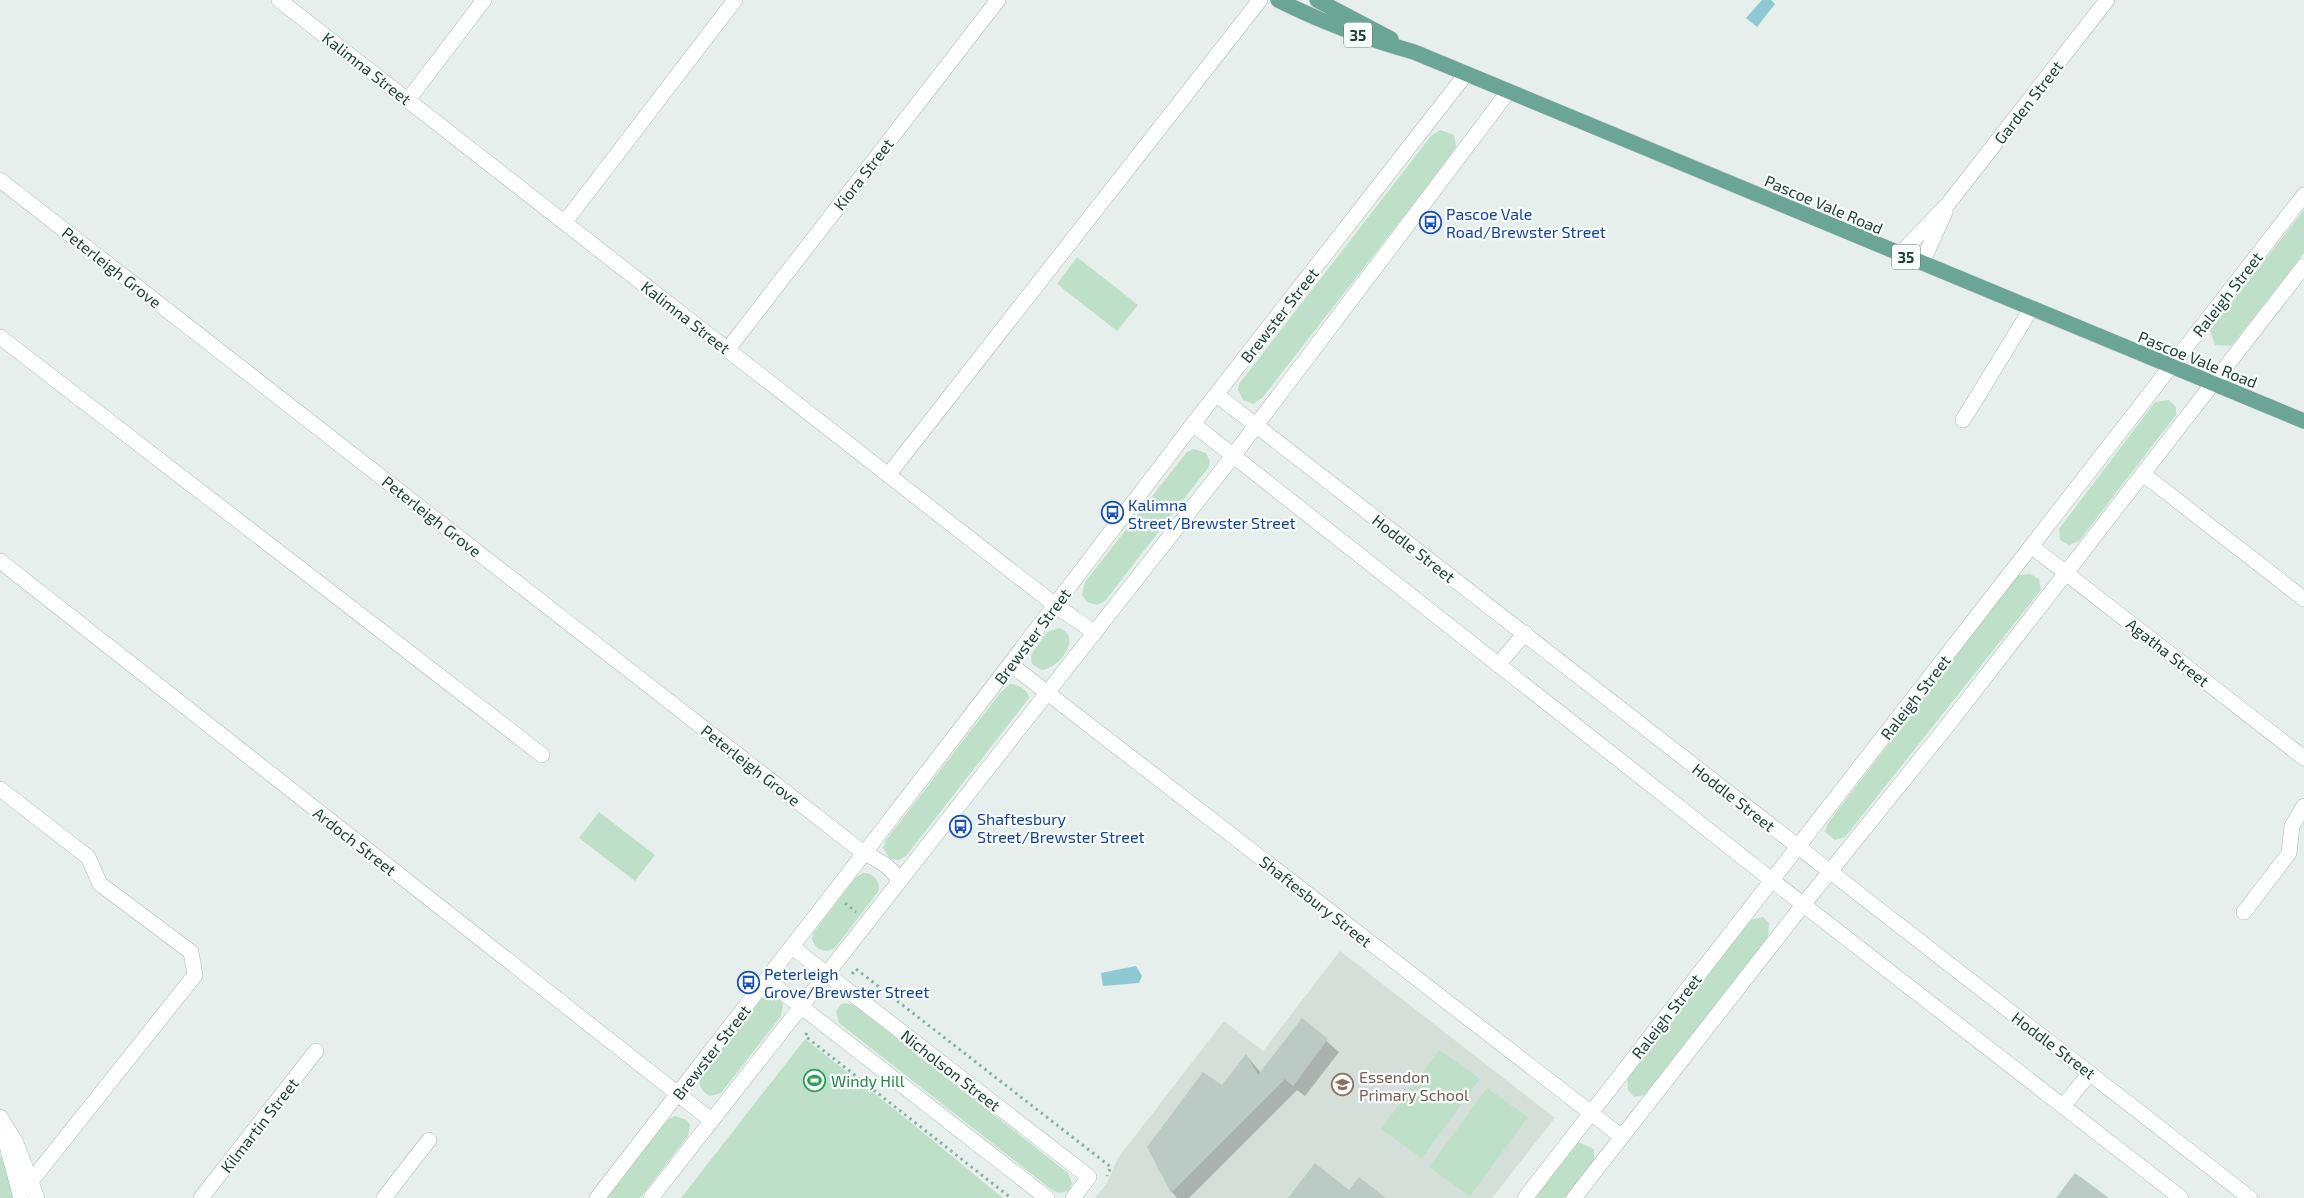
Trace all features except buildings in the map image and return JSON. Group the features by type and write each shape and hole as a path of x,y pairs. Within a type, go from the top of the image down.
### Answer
{"main road":[{"name":"Pascoe Vale Road","path":"1278,0 1307,6 1366,38 1414,52"},
{"name":"Pascoe Vale Road","path":"1317,0 1414,52 2304,421"}],"street":[{"name":"Kalimna Street","path":"279,0 1056,605 1094,632"},
{"path":"408,100 484,0"},
{"path":"564,222 735,0"},
{"name":"Kiora Street","path":"728,349 998,0"},
{"path":"890,474 1260,0"},
{"name":"Garden Street","path":"1900,254 1948,204 2107,0"},
{"name":"Brewster Street","path":"597,1198 1056,605 1193,424 1466,74"},
{"path":"651,1198 1233,456 1508,92"},
{"name":"Peterleigh Grove","path":"0,180 864,853 885,864 895,872 899,881"},
{"name":"Raleigh Street","path":"1525,1198 1773,882 2304,195"},
{"name":"Garden Street","path":"1922,263 1948,204"},
{"path":"1574,1198 1803,905 1948,725 2304,266"},
{"path":"1963,420 2031,309"},
{"path":"0,337 542,755"},
{"name":"Hoddle Street","path":"1217,395 1525,632 1829,873 2090,1072 2250,1198"},
{"path":"1193,424 1773,882 2064,1105 2181,1198"},
{"path":"2143,474 2302,592"},
{"name":"Agatha Street","path":"2031,546 2304,758"},
{"name":"Ardoch Street","path":"0,561 711,1120"},
{"path":"1498,665 1525,632"},
{"name":"Shaftesbury Street","path":"1010,664 1622,1137"},
{"path":"0,789 88,857 100,884 190,952 195,975 32,1180"},
{"path":"2244,912 2290,852 2292,826 2304,806"},
{"name":"Nicholson Street","path":"792,947 1089,1177 1073,1198"},
{"path":"767,980 1047,1198"},
{"name":"Kilmartin Street","path":"202,1198 316,1051"},
{"path":"2064,1105 2090,1072"},
{"path":"0,1118 16,1143 32,1180 37,1198"},
{"path":"0,1118 21,1198"},
{"path":"384,1198 430,1140"}],"path":[{"path":"833,894 868,921"}],"shaded area":[{"name":"Essendon Primary School","path":"1340,951 1555,1118 1492,1198 1095,1198 1107,1183 1118,1158 1224,1021 1263,1051"}],"green space":[{"path":"1440,130 1454,135 1456,146 1454,152 1263,397 1253,404 1243,400 1238,390 1239,384 1431,136"},
{"path":"2304,210 2304,253 2231,346 2215,345 2210,330"},
{"path":"1077,257 1138,305 1117,331 1057,284"},
{"path":"2169,400 2176,407 2176,415 2079,541 2069,545 2060,540 2059,529 2155,402"},
{"path":"1193,449 1206,453 1210,462 1208,468 1105,601 1097,605 1087,602 1082,595 1085,582 1186,453"},
{"path":"2030,574 2039,579 2041,590 1845,837 1835,840 1825,832 1828,823 2018,575"},
{"path":"1060,628 1069,639 1066,653 1054,665 1048,669 1041,670 1032,664 1031,655 1047,632"},
{"path":"1010,684 1022,688 1027,692 1029,698 906,856 899,860 890,859 883,848 886,840 1001,692"},
{"path":"599,812 655,855 635,881 579,838"},
{"path":"863,873 870,874 876,878 879,888 878,892 835,948 821,950 812,939 814,932 856,877"},
{"path":"1763,917 1769,923 1768,937 1645,1095 1634,1097 1628,1090 1627,1076 1750,920"},
{"path":"768,996 779,999 783,1004 781,1016 721,1093 710,1096 700,1085 701,1076 760,1000"},
{"path":"841,1004 854,1005 1068,1173 1072,1183 1069,1191 1059,1193 1052,1190 839,1023 836,1011"},
{"name":"Windy Hill","path":"805,1039 909,1121 1003,1198 681,1198"},
{"path":"1439,1050 1480,1079 1422,1158 1381,1129"},
{"path":"1487,1088 1528,1117 1470,1196 1429,1167"},
{"path":"675,1116 687,1120 690,1125 688,1136 640,1198 606,1198 666,1121"},
{"path":"1578,1142 1594,1149 1594,1160 1565,1198 1535,1198"},
{"path":"0,1155 8,1174 13,1198 0,1198"}],"water":[{"path":"1762,0 1771,0 1775,4 1757,27 1746,18"},
{"path":"1136,966 1142,976 1139,983 1103,986 1101,973"}],"place":[{"name":"Pascoe Vale Road/Brewster Street","path":"1430,222"},
{"name":"Kalimna Street/Brewster Street","path":"1112,513"},
{"name":"Shaftesbury Street/Brewster Street","path":"961,827"},
{"name":"Peterleigh Grove/Brewster Street","path":"748,982"},
{"name":"Windy Hill","path":"815,1080"},
{"name":"Essendon Primary School","path":"1343,1085"}]}
